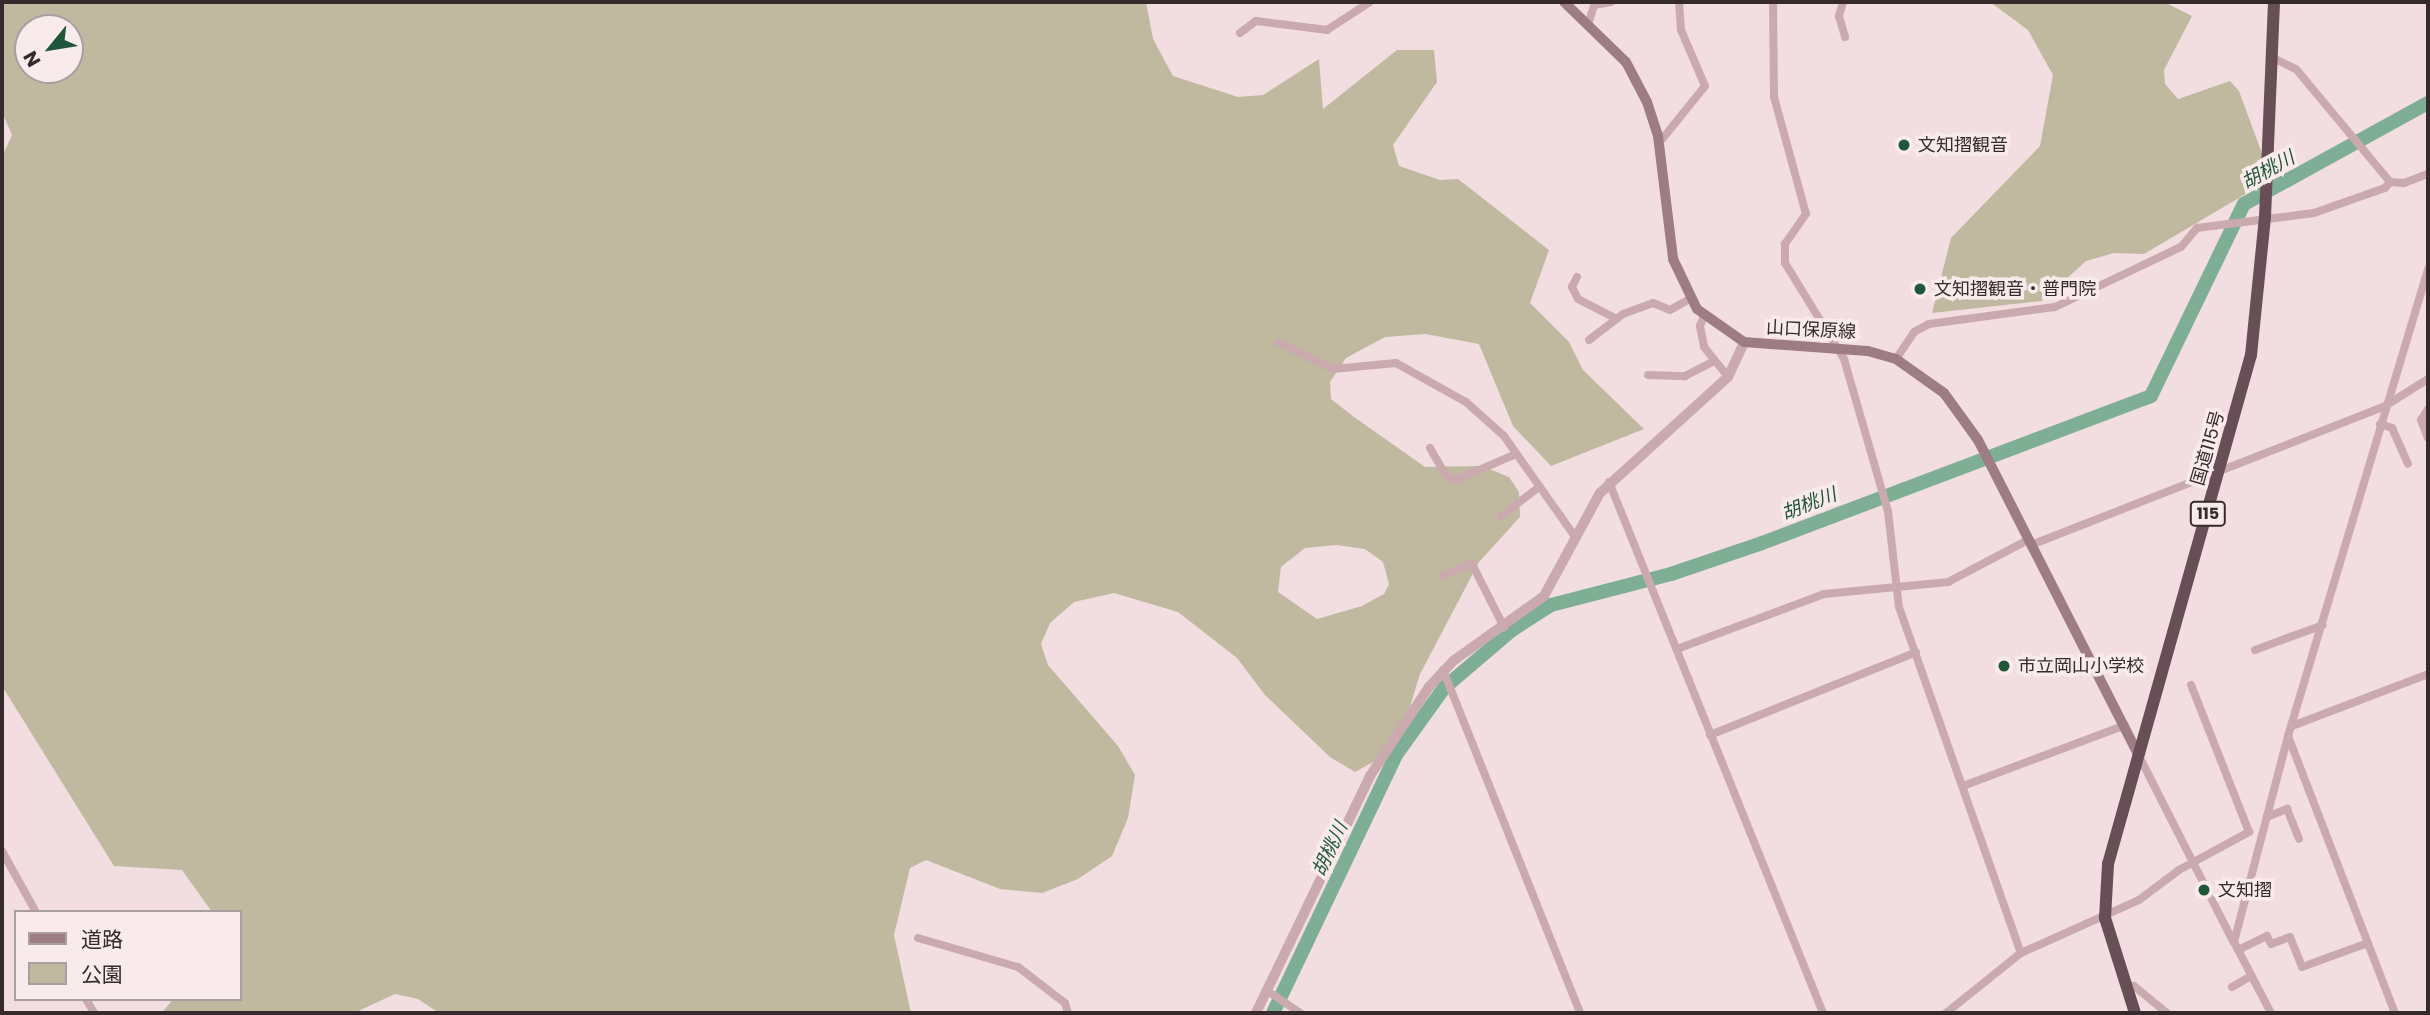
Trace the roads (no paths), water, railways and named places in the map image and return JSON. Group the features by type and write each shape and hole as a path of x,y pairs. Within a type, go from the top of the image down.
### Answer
{"highway":[{"name":"国道115号","path":"2135,1013 2122,986 2105,918 2111,850 2251,355 2265,217 2274,2"}],"main road":[{"name":"山口保原線","path":"1564,2 1633,71 1659,143 1673,259 1690,299 1704,316 1744,342 1837,346 1896,359 1944,393 1962,415 2138,754"}],"street":[{"path":"1240,33 1256,21 1327,30 1370,2"},
{"path":"1588,25 1594,3 1611,2"},
{"path":"1773,2 1772,86 1807,214 1785,244 1783,258 1837,346 1885,496 1895,585 2021,953"},
{"path":"1843,2 1839,16 1845,37"},
{"path":"1659,143 1705,86 1681,30 1677,3"},
{"path":"2273,58 2296,69 2390,182 2404,183 2428,174"},
{"path":"1896,359 1914,332 1929,324 2055,307 2182,247 2197,228 2314,212 2385,188 2390,182"},
{"path":"2236,946 2288,736 2323,625 2385,406 2425,291 2428,269"},
{"path":"1577,278 1572,287 1578,299 1615,318"},
{"path":"1589,340 1615,318 1649,304 1675,309 1690,299"},
{"path":"1704,316 1702,340 1713,362 1728,377"},
{"path":"1278,342 1334,369 1396,363 1466,402 1516,454 1576,538"},
{"path":"1256,1013 1269,992 1376,766 1443,670 1504,627 1550,588 1609,482 1728,377 1744,342"},
{"path":"1648,374 1685,376 1713,362"},
{"path":"1677,649 1797,601 1895,585 1948,582 2030,542 2385,406 2428,379"},
{"path":"2428,409 2421,420 2428,438"},
{"path":"2380,424 2392,428 2408,464"},
{"path":"1430,448 1445,474 1456,480 1516,454"},
{"path":"1609,482 1823,1013"},
{"path":"1501,516 1539,487"},
{"path":"1443,575 1472,564 1504,627"},
{"path":"2255,650 2323,625"},
{"path":"1710,735 1916,652"},
{"path":"1443,670 1580,1013"},
{"path":"2292,726 2428,674"},
{"path":"2191,685 2249,832"},
{"path":"1963,786 2125,725"},
{"path":"2288,736 2395,1013"},
{"path":"2138,754 2192,864 2271,1013"},
{"path":"1946,1013 2021,953 2105,918 2287,809 2299,839"},
{"path":"2,851 35,910"},
{"path":"2236,946 2267,936 2271,944 2290,937 2302,967 2368,943"},
{"path":"918,938 1018,967 1065,1003 1068,1013"},
{"path":"2232,987 2251,975"},
{"path":"2122,986 2134,986 2167,1013"},
{"path":"1269,992 1300,1013"}],"waterway":[{"name":"胡桃川","path":"1273,1013 1396,755 1444,688 1512,630 1551,605 1671,574 1762,543 2151,396 2244,204 2428,103"}],"place":[{"name":"文知摺観音","path":"1904,145"},
{"name":"文知摺観音・普門院","path":"1920,289"},
{"name":"市立岡山小学校","path":"2004,666"},
{"name":"文知摺","path":"2204,890"}]}
